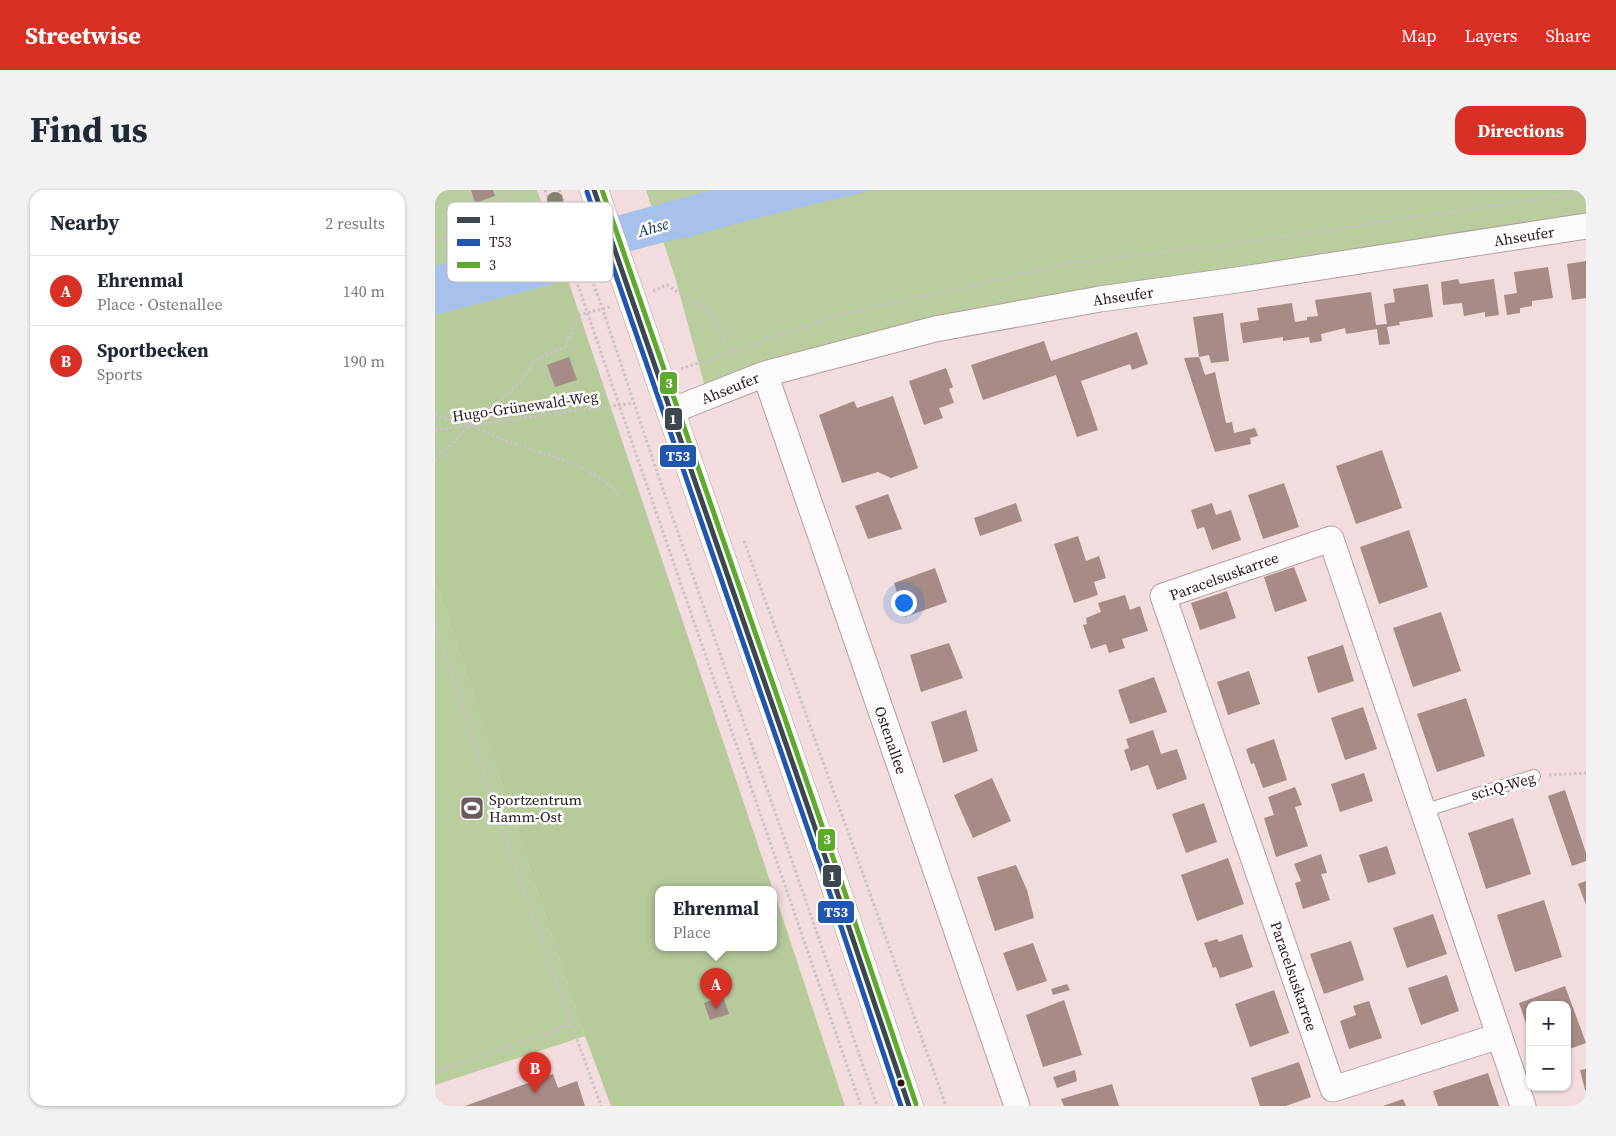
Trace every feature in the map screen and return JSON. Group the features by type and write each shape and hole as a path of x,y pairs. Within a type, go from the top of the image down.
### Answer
{"main road":[{"path":"613,247 625,282 682,407 827,862 909,1106"}],"street":[{"name":"Ahseufer","path":"682,407 765,374 935,329 1100,299 1237,280 1586,226"},
{"name":"Ostenallee","path":"765,374 1017,1106"},
{"name":"Paracelsuskarree","path":"1499,1036 1333,1089 1163,596 1331,539 1523,1106"}],"lane":[{"name":"sci:Q-Weg","path":"1422,810 1534,776"}],"path":[{"path":"497,202 517,190"},
{"path":"545,190 549,202"},
{"path":"559,190 563,202"},
{"path":"682,407 680,369 839,315 1077,262 1231,244 1586,192"},
{"path":"577,282 861,1106"},
{"path":"592,282 877,1106"},
{"path":"652,291 667,285 713,314 730,353"},
{"path":"435,461 470,426 520,384 535,360 566,346 579,315 603,310"},
{"name":"Hugo-Grünewald-Weg","path":"435,430 634,403"},
{"path":"435,415 470,426 596,475 613,487 620,496"},
{"path":"741,534 946,1106"},
{"path":"435,623 503,832 601,1106"},
{"name":"sci:Q-Weg","path":"1534,776 1586,773"},
{"path":"435,1072 573,1024"}],"green space":[{"path":"435,190 537,190 541,202 447,202 447,282 560,282 435,315"},
{"path":"646,190 1586,190 1586,223 1103,291 705,387 675,277"},
{"path":"560,282 569,282 772,886 655,886 655,951 777,951 777,901 845,1106 611,1106 585,1036 435,581 435,315"},
{"name":"Sportzentrum Hamm-Ost","path":"435,581 585,1036 435,1085"}],"water":[{"path":"730,190 872,190 686,238 666,237 658,215 683,203"},
{"path":"447,263 447,282 560,282 435,315 435,266"}],"building":[{"path":"471,190 493,190 495,196 475,202"},
{"path":"1586,261 1586,298 1572,300 1567,264"},
{"path":"1548,267 1553,298 1532,301 1532,306 1520,308 1520,313 1507,315 1504,295 1517,293 1514,272"},
{"path":"1458,279 1460,284 1494,279 1499,315 1485,317 1485,312 1464,316 1462,303 1443,305 1441,282"},
{"path":"1428,284 1433,317 1399,322 1400,325 1387,327 1390,344 1379,345 1377,329 1346,334 1345,328 1321,334 1322,341 1310,343 1309,337 1283,341 1283,337 1243,343 1240,323 1259,320 1257,308 1292,303 1295,322 1307,320 1307,317 1318,316 1315,300 1371,292 1376,325 1387,324 1384,304 1395,302 1393,289"},
{"path":"1223,313 1229,361 1211,363 1209,355 1199,357 1193,317"},
{"path":"1137,332 1148,364 1132,370 1130,364 1081,381 1098,430 1077,437 1056,375 983,400 971,365 1044,341 1051,361"},
{"path":"569,357 577,380 555,387 547,365"},
{"path":"1199,357 1205,375 1215,372 1226,423 1232,422 1234,433 1255,428 1258,436 1250,438 1251,444 1215,452 1184,358"},
{"path":"946,368 953,387 949,389 954,403 939,408 943,418 924,425 909,381"},
{"path":"893,396 918,468 891,478 878,472 842,483 819,415 854,401 857,408"},
{"path":"1382,450 1402,508 1356,524 1336,466"},
{"path":"1284,483 1299,527 1263,539 1248,495"},
{"path":"888,494 902,529 868,539 855,506"},
{"path":"1016,503 1022,521 980,536 974,518"},
{"path":"1212,503 1216,515 1231,510 1241,540 1212,550 1204,527 1197,529 1191,510"},
{"path":"1409,530 1428,587 1379,604 1360,547"},
{"path":"1078,536 1086,561 1099,556 1106,578 1094,582 1098,595 1074,603 1054,544"},
{"path":"1294,567 1307,601 1275,612 1264,577"},
{"path":"935,568 947,602 905,617 894,583"},
{"path":"1227,591 1236,618 1200,630 1191,603"},
{"path":"1125,595 1130,610 1140,606 1148,631 1122,639 1125,648 1109,653 1106,644 1091,649 1083,625 1087,624 1086,618 1101,612 1098,603"},
{"path":"1441,612 1461,671 1413,687 1393,628"},
{"path":"949,643 963,678 921,692 910,655"},
{"path":"1343,645 1354,681 1318,693 1307,657"},
{"path":"1249,671 1260,704 1228,715 1217,682"},
{"path":"1154,677 1167,712 1130,724 1118,690"},
{"path":"1466,698 1485,756 1437,772 1417,714"},
{"path":"1363,707 1377,749 1345,760 1331,718"},
{"path":"966,710 978,751 943,763 931,722"},
{"path":"1153,730 1161,754 1177,749 1187,779 1157,790 1148,765 1131,771 1124,750 1129,748 1126,739"},
{"path":"1274,739 1287,780 1263,788 1254,763 1251,764 1246,749"},
{"path":"1364,773 1373,801 1340,812 1331,784"},
{"path":"992,778 1011,821 973,838 954,795"},
{"path":"1295,787 1302,805 1295,807 1308,846 1276,857 1264,818 1274,815 1268,797"},
{"path":"1565,790 1586,853 1586,861 1572,866 1548,796"},
{"path":"1204,803 1217,842 1186,853 1172,814"},
{"path":"1513,818 1531,874 1486,889 1468,833"},
{"path":"1387,846 1396,874 1368,883 1359,855"},
{"path":"1321,854 1327,873 1321,874 1330,900 1303,909 1295,883 1301,881 1294,864"},
{"path":"1228,858 1244,904 1197,921 1181,875"},
{"path":"1016,865 1027,890 1034,918 995,931 977,877"},
{"path":"1586,881 1586,905 1578,884"},
{"path":"1544,900 1562,957 1515,972 1497,915"},
{"path":"1433,914 1447,954 1407,968 1393,928"},
{"path":"1242,934 1253,967 1220,978 1216,967 1213,968 1204,943 1217,939 1219,942"},
{"path":"1351,941 1364,980 1324,994 1310,954"},
{"path":"1033,943 1047,981 1017,991 1003,953"},
{"path":"1447,975 1459,1011 1421,1025 1408,988"},
{"path":"1067,984 1070,990 1053,995 1051,989"},
{"path":"1565,986 1571,1001 1526,1001 1526,1023 1519,1003"},
{"path":"1274,990 1289,1033 1250,1047 1235,1004"},
{"path":"723,996 729,1014 710,1020 704,1003"},
{"path":"1064,1000 1082,1055 1043,1067 1026,1015"},
{"path":"1369,1001 1382,1038 1349,1049 1340,1021 1356,1015 1353,1006"},
{"path":"1571,1002 1586,1043 1571,1049"},
{"path":"1299,1062 1311,1097 1286,1106 1260,1106 1251,1078"},
{"path":"1586,1069 1586,1090 1585,1090 1580,1070"},
{"path":"1075,1070 1077,1081 1057,1088 1053,1077"},
{"path":"1488,1073 1499,1106 1438,1106 1433,1091"},
{"path":"553,1074 558,1088 577,1081 585,1106 465,1106"},
{"path":"1112,1084 1119,1106 1064,1106 1061,1099"},
{"path":"1403,1099 1406,1106 1383,1106"}],"waterway":[{"name":"Ahse","path":"613,236 785,190"},
{"name":"Ahse","path":"435,289 459,282"}],"transit line":[{"name":"1","path":"594,190 598,202"},
{"name":"3","path":"602,190 606,202"},
{"name":"T53","path":"587,192 590,202"},
{"name":"3","path":"613,222 837,869 916,1104"},
{"name":"1","path":"613,245 830,871 909,1106"},
{"name":"T53","path":"613,267 823,873 901,1106"}],"place":[{"name":"Sportzentrum Hamm-Ost","path":"472,808"},
{"name":"Ehrenmal","path":"716,1009"},
{"name":"Sportbecken","path":"535,1093"}]}
